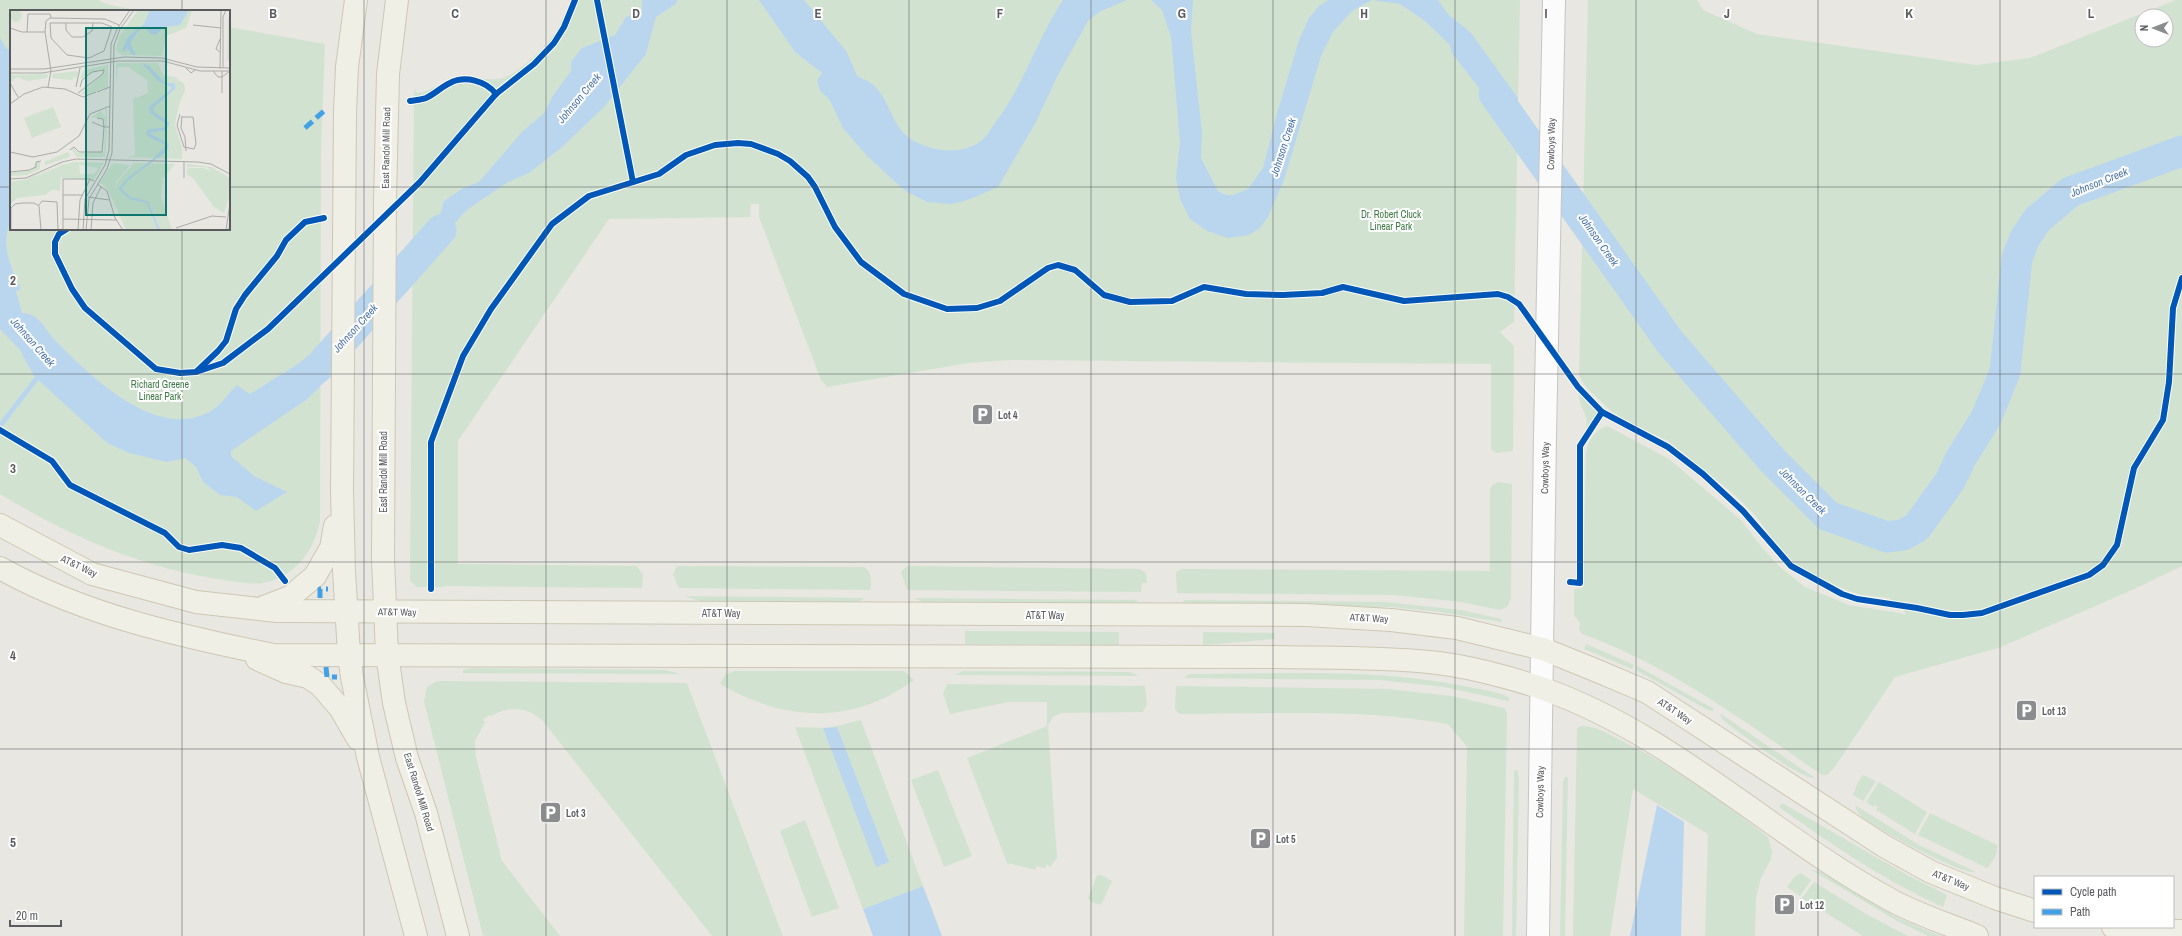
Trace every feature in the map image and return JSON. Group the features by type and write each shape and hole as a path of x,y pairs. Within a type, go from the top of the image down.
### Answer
{"main road":[{"path":"356,0 346,89 343,241 342,491 344,571 349,654 352,677 368,757 416,936"},
{"name":"East Randol Mill Road","path":"397,0 388,74 385,200 383,451 384,611 387,654 394,703 407,758 426,813 458,936"},
{"path":"260,609 290,597 315,576 331,548 342,491"},
{"name":"AT&T Way","path":"0,525 92,574 196,602 277,611 1305,615 1391,620 1457,628 1543,649 1647,692 1884,846 1931,872 1995,898 2034,911"},
{"path":"0,568 87,607 193,639 273,655 387,654 1294,657 1430,662 1487,673 1542,688 1604,716 1665,748 1820,856 1892,901 1977,936"},
{"path":"220,645 286,672 308,677 320,684 340,708 368,757"},
{"path":"2120,928 2134,930 2182,931"}],"street":[{"name":"Cowboys Way","path":"1538,936 1545,436 1554,0"}],"green space":[{"name":"Richard Greene Linear Park","path":"0,0 98,0 106,4 136,10 10,10 10,230 230,230 230,27 325,44 321,150 320,521 318,531 305,556 299,564 283,576 268,582 249,583 193,575 135,559 80,537 0,494"},
{"name":"Dr. Robert Cluck Linear Park","path":"571,0 1520,0 1514,322 1500,332 1514,346 1513,451 1496,453 1491,449 1491,364 1012,360 968,363 827,387 821,380 759,217 759,204 751,204 750,217 609,219 458,441 458,564 637,566 643,575 642,588 444,585 444,587 417,587 410,581 414,89 417,93 422,92 456,78 467,77 499,79 506,77 530,60 551,39 560,25"},
{"path":"1588,0 1697,0 1703,10 1757,34 1976,65 2030,58 2134,17 2134,48 2174,48 2174,8 2156,8 2176,0 2182,0 2182,566 2132,590 2001,647 1895,677 1834,768 1827,775 1822,775 1736,716 1677,679 1615,647 1582,634 1579,630 1580,623 1574,615 1574,589 1583,588 1586,454 1590,440 1595,433 1607,426 1669,459 1741,520 1760,545 1781,568 1805,587 1849,605 1905,615 1905,612 1889,598 1862,595 1849,591 1821,579 1791,561 1780,550 1756,516 1736,496 1668,441 1630,423 1611,411 1587,388 1579,376"},
{"path":"1579,392 1598,413 1586,429 1587,423 1580,403"},
{"path":"1498,482 1512,484 1511,599 1507,607 1500,610 1461,602 1394,595 1177,593 1176,572 1182,569 1490,571 1490,489 1492,485"},
{"path":"677,566 864,567 870,574 871,584 870,590 679,588 673,574"},
{"path":"907,566 1140,569 1146,573 1147,583 1142,583 1141,592 907,590 901,572"},
{"path":"684,596 865,598 860,601 843,603 700,601"},
{"path":"914,598 1139,600 1131,604 925,603"},
{"path":"1183,600 1384,602 1461,610 1501,619 1502,622 1440,612 1391,607 1187,605"},
{"path":"965,631 1119,632 1119,645 965,644"},
{"path":"1203,632 1274,633 1275,639 1203,645"},
{"path":"1586,644 1634,665 1632,669 1584,649"},
{"path":"1637,666 1714,709 1712,711 1708,710 1636,670"},
{"path":"472,668 665,670 681,674 463,673 463,670"},
{"path":"734,671 904,671 914,680 890,695 866,705 842,711 817,713 793,711 768,705 744,696 720,684 725,675"},
{"path":"963,671 1130,672 1139,676 954,675"},
{"path":"1189,674 1361,674 1429,680 1481,689 1510,698 1508,701 1444,687 1380,680 1184,678"},
{"path":"437,681 687,683 783,936 712,936 542,720 530,712 511,709 504,710 491,716 489,715 483,720 485,722 475,741 476,757 502,861 560,936 483,936 424,701 427,687"},
{"path":"947,684 1145,686 1147,704 1143,712 1062,713 1053,717 1048,726 1057,858 1050,867 1047,864 1045,868 1036,866 1036,870 1007,863 967,758 1047,726 1047,702 1009,702 950,714 943,694"},
{"path":"1176,686 1387,689 1452,696 1504,708 1507,713 1503,936 1464,936 1467,747 1448,724 1415,719 1348,714 1181,714 1177,712 1175,708"},
{"path":"1721,714 1815,778 1807,776 1784,764 1725,722 1720,716"},
{"path":"861,720 923,886 863,909 795,727 829,728"},
{"path":"1588,726 1603,731 1661,762 1716,798 1768,837 1772,851 1771,859 1761,878 1756,898 1755,936 1705,936 1708,834 1633,789 1610,936 1573,936 1577,728"},
{"path":"938,770 972,856 944,867 911,780"},
{"path":"1514,770 1517,770 1519,779 1516,936 1512,936"},
{"path":"1863,775 1876,781 1863,801 1853,795 1858,782"},
{"path":"1565,777 1568,777 1565,936 1560,936 1563,782"},
{"path":"1879,782 1927,812 1915,834 1876,810 1878,807 1875,805 1873,807 1866,802"},
{"path":"1782,803 1909,876 1947,895 1943,907 1899,885 1838,848 1779,807"},
{"path":"1855,805 1919,845 1976,872 1967,871 1918,850 1869,822 1861,816"},
{"path":"1930,813 1997,845 1995,857 1987,868 1918,835"},
{"path":"805,820 839,908 812,917 780,831"},
{"path":"1810,869 1821,872 1898,918 1940,936 1928,936 1897,921"},
{"path":"1801,873 1811,880 1800,896 1787,887 1795,876"},
{"path":"1097,875 1101,875 1112,881 1101,905 1091,902 1088,898"},
{"path":"1814,882 1866,914 1908,936 1863,936 1802,898"}],"water":[{"path":"642,0 677,0 677,3 656,17 646,54 604,107 561,148 529,173 508,182 468,209 459,218 413,281 413,240 424,234 437,220 443,202 463,188 479,182 522,132 544,113 552,97 571,71 571,62 582,48 615,35 626,17 642,10"},
{"path":"759,0 804,0 847,52 857,76 869,82 878,89 895,121 906,135 914,141 931,148 940,150 958,150 975,144 986,136 1014,93 1045,30 1063,0 1127,0 1099,12 1088,21 1057,77 1036,122 998,187 968,200 951,204 927,202 904,190 867,156 843,128 829,99 820,91 817,81 822,73 795,52"},
{"path":"1151,0 1193,0 1191,31 1202,132 1201,158 1218,191 1226,195 1233,195 1248,189 1263,168 1278,110 1299,40 1309,18 1320,5 1329,0 1372,0 1352,11 1333,32 1321,56 1284,180 1268,217 1260,228 1249,235 1228,238 1207,231 1190,219 1180,199 1176,178 1180,143 1171,37 1162,10"},
{"path":"1372,0 1438,0 1448,14 1471,33 1518,98 1517,137 1451,52 1450,45 1425,21 1400,4"},
{"path":"0,38 7,49 10,50 10,224 6,238 6,247 13,272 21,289 16,291 22,313 38,319 51,336 69,355 104,386 124,400 145,411 166,418 187,419 207,413 220,404 237,385 250,394 320,350 320,387 306,400 231,451 231,456 254,476 287,492 256,511 237,497 220,495 203,482 196,467 185,458 167,462 129,453 107,443 34,376 20,350 0,329"},
{"path":"837,727 889,862 876,867 823,728"},
{"path":"1657,805 1684,822 1681,936 1630,936"},
{"path":"923,886 942,936 873,936 863,909"}],"waterway":[{"name":"Johnson Creek","path":"1494,94 1670,342 1773,461 1828,516 1887,537 1903,535 1917,527 1950,481 1961,458 1986,418 2005,372 2017,258 2025,238 2037,220 2070,192 2182,151"},
{"name":"Johnson Creek","path":"287,393 320,366 441,230"},
{"path":"0,426 40,374"}],"marked path":[{"path":"305,128 325,110"},
{"path":"320,598 320,589 328,589"},
{"path":"326,667 327,677 337,677"}],"cycle path":[{"path":"196,372 223,363 268,329 420,182 496,94 534,64 554,43 564,27 575,0"},
{"path":"597,0 633,182"},
{"path":"410,101 426,98 447,85 462,80 481,83 492,89 496,94"},
{"path":"431,589 431,442 463,356 491,309 552,224 589,196 659,174 686,155 715,145 738,143 751,144 778,154 790,161 808,177 815,187 835,227 861,262 904,294 947,309 977,308 1000,301 1048,268 1058,265 1075,270 1104,295 1130,302 1172,301 1204,287 1246,294 1283,295 1322,293 1343,287 1404,301 1498,294 1508,297 1519,304 1578,387 1602,412 1668,447 1703,474 1743,511 1791,566 1842,594 1857,599 1917,608 1950,615 1982,613 2089,575 2103,565 2117,545 2134,468 2163,420 2169,382 2173,308 2182,278"},
{"path":"65,230 59,234 55,242 55,254 72,289 85,308 156,369 180,373 196,372 218,351 226,341 236,309 245,295 277,256 286,240 305,222 324,218"},
{"path":"1570,582 1580,583 1580,446 1602,412"},
{"path":"0,430 52,461 70,485 165,533 179,547 189,550 222,545 241,548 275,568 285,581"}],"place":[{"name":"Lot 4","path":"983,415"},
{"name":"Lot 13","path":"2027,711"},
{"name":"Lot 3","path":"551,813"},
{"name":"Lot 5","path":"1261,839"},
{"name":"Lot 12","path":"1784,905"}]}
